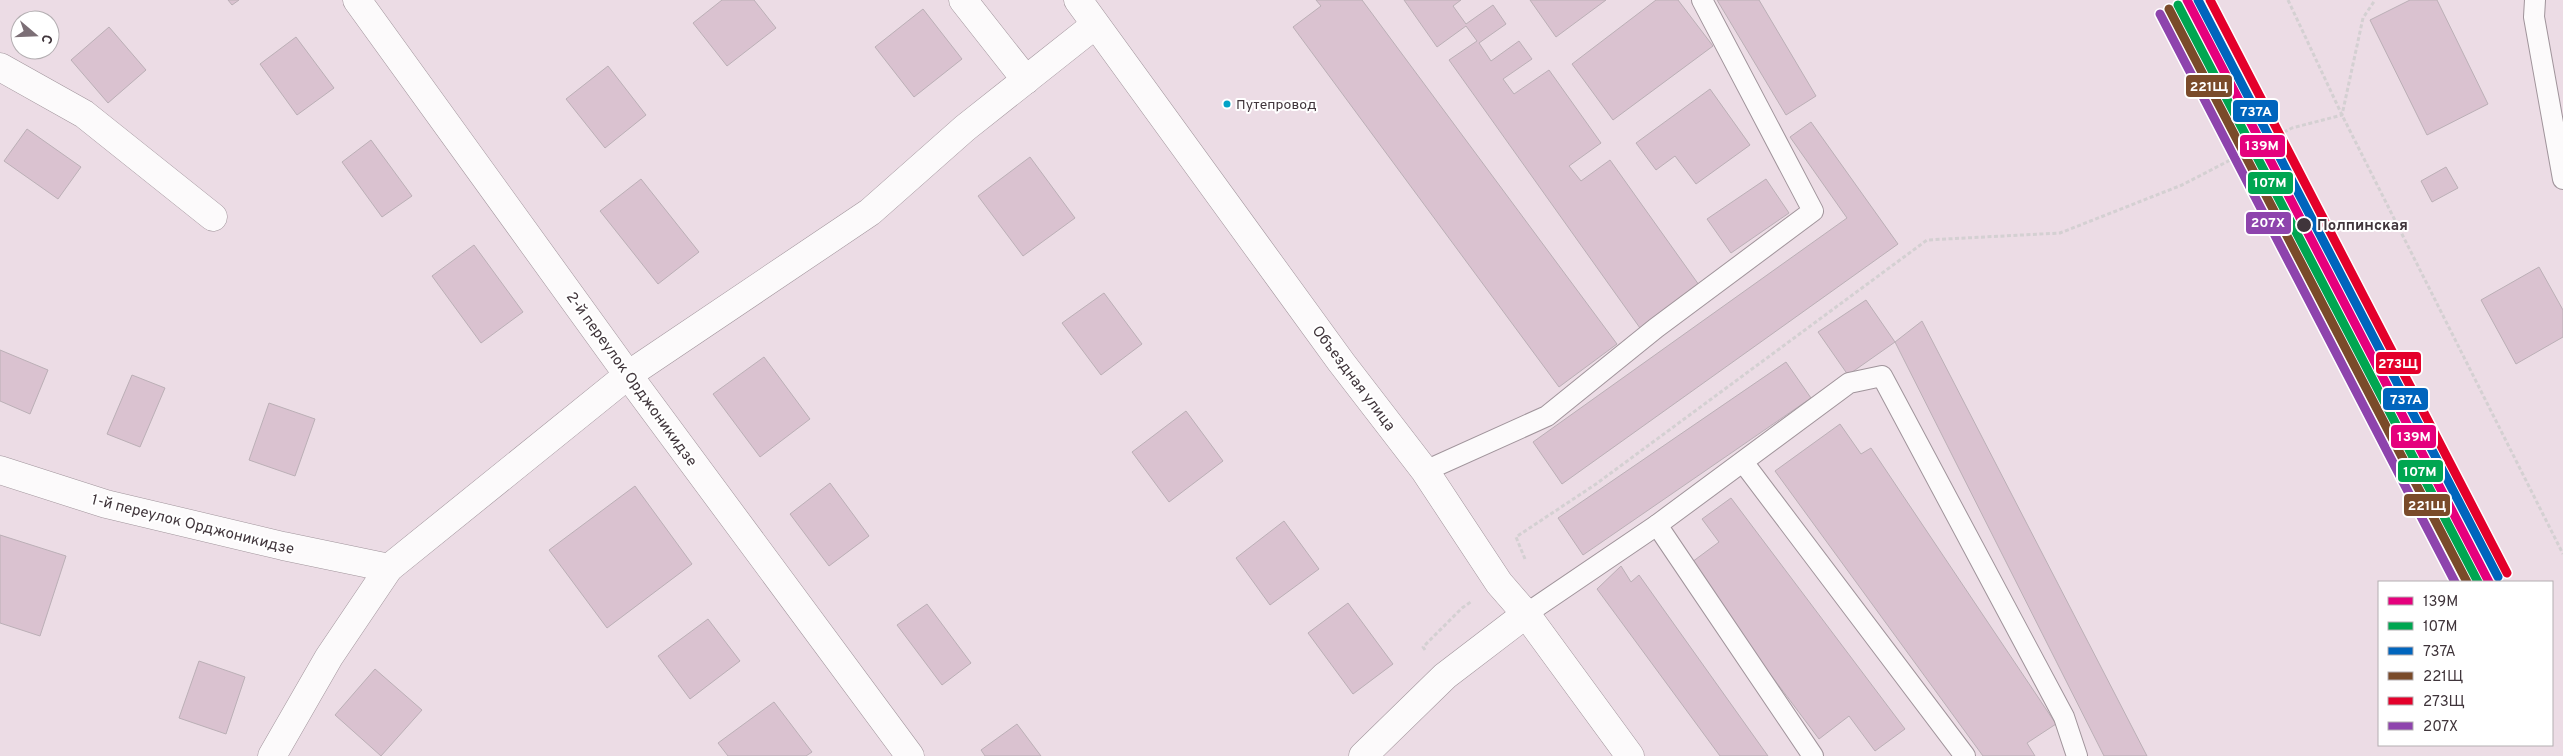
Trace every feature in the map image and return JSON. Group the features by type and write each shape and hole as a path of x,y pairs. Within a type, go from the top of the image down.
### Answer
{"street":[{"name":"2-й переулок Орджоникидзе","path":"357,0 628,375 910,756"},
{"path":"963,0 1026,80"},
{"name":"Объездная улица","path":"1078,0 1095,26 1341,362 1425,471 1499,584 1526,614 1630,756"},
{"path":"272,756 329,657 389,568 628,375 870,212 965,128 1095,26"},
{"path":"0,67 84,114 213,217"},
{"name":"1-й переулок Орджоникидзе","path":"0,470 106,504 283,546 389,568"},
{"path":"1363,756 1445,676 1526,614"}],"lane":[{"path":"1425,471 1547,416 1656,328 1814,211 1702,0"},
{"path":"2535,0 2534,17 2563,179"},
{"path":"1526,614 1657,525 1849,383 1882,376 2064,717 2077,756"},
{"path":"1743,462 1965,756"},
{"path":"1657,525 1813,756"}],"path":[{"path":"2288,0 2342,115 2563,554"},
{"path":"2342,115 2363,18 2375,0"},
{"path":"1528,564 1516,537 1667,432 1927,240 2060,233 2182,185 2292,128 2342,115"},
{"path":"1462,608 1472,601"}],"building":[{"path":"228,0 239,0 232,5"},
{"path":"722,0 754,0 776,28 727,66 693,23"},
{"path":"1316,0 1362,0 1617,344 1559,387 1293,27 1321,6"},
{"path":"1404,0 1461,0 1453,6 1466,24 1493,5 1506,24 1479,43 1491,61 1519,41 1532,59 1503,79 1514,94 1549,70 1601,143 1569,166 1581,181 1610,160 1699,285 1640,328 1449,60 1477,41 1466,26 1437,47"},
{"path":"1530,0 1606,0 1556,37"},
{"path":"1656,0 1678,0 1713,46 1613,120 1572,64"},
{"path":"1717,0 1759,0 1816,96 1786,115"},
{"path":"2410,0 2437,0 2488,104 2427,135 2370,20"},
{"path":"923,9 962,59 914,97 875,47"},
{"path":"109,27 146,70 108,103 71,60"},
{"path":"296,37 334,88 297,115 260,64"},
{"path":"608,66 646,115 605,148 566,99"},
{"path":"1710,89 1750,145 1696,184 1675,156 1656,170 1636,143"},
{"path":"1811,122 1898,244 1562,484 1533,442 1847,218 1790,137"},
{"path":"27,129 81,167 58,199 4,161"},
{"path":"371,140 412,196 382,217 342,162"},
{"path":"1030,157 1075,218 1023,256 978,196"},
{"path":"2446,167 2458,188 2432,202 2421,181"},
{"path":"641,179 699,252 658,284 600,211"},
{"path":"1766,179 1789,213 1731,253 1707,219"},
{"path":"474,245 523,312 481,343 432,276"},
{"path":"2539,267 2563,310 2563,337 2516,364 2481,300"},
{"path":"1104,293 1142,344 1101,375 1062,323"},
{"path":"1866,300 1895,342 1848,375 1818,332"},
{"path":"1922,321 2147,756 2104,756 1895,342"},
{"path":"0,350 48,370 30,414 0,401"},
{"path":"764,357 810,419 760,457 713,394"},
{"path":"1786,362 1811,398 1583,555 1558,518"},
{"path":"132,375 165,388 140,447 107,434"},
{"path":"269,403 315,419 295,476 249,460"},
{"path":"1186,411 1223,461 1169,502 1132,452"},
{"path":"1840,424 1861,454 1871,448 2056,724 2027,743 2035,756 1983,756 1775,471"},
{"path":"830,483 869,536 829,566 790,514"},
{"path":"635,486 692,564 607,628 549,550"},
{"path":"1731,498 1905,729 1875,751 1849,716 1819,739 1688,565 1719,542 1702,519"},
{"path":"1284,521 1319,569 1270,605 1236,558"},
{"path":"0,535 66,556 40,636 0,623"},
{"path":"1621,566 1631,582 1639,575 1768,756 1720,756 1597,589"},
{"path":"1348,603 1393,664 1353,694 1308,633"},
{"path":"927,604 971,663 942,685 897,625"},
{"path":"708,619 740,661 690,699 658,656"},
{"path":"199,661 245,677 226,734 179,718"},
{"path":"375,669 422,710 381,756 335,715"},
{"path":"774,702 812,752 806,756 728,756 718,743"},
{"path":"1017,724 1041,756 985,756 981,750"}],"transit line":[{"name":"139М","path":"2187,0 2488,581"},
{"name":"737А","path":"2198,0 2498,577"},
{"name":"273Щ","path":"2210,0 2507,573"},
{"name":"107М","path":"2178,5 2477,581"},
{"name":"221Щ","path":"2169,9 2466,581"},
{"name":"207Х","path":"2160,14 2454,581"}],"place":[{"name":"Путепровод","path":"1227,104"},
{"name":"Полпинская","path":"2304,225"}]}
